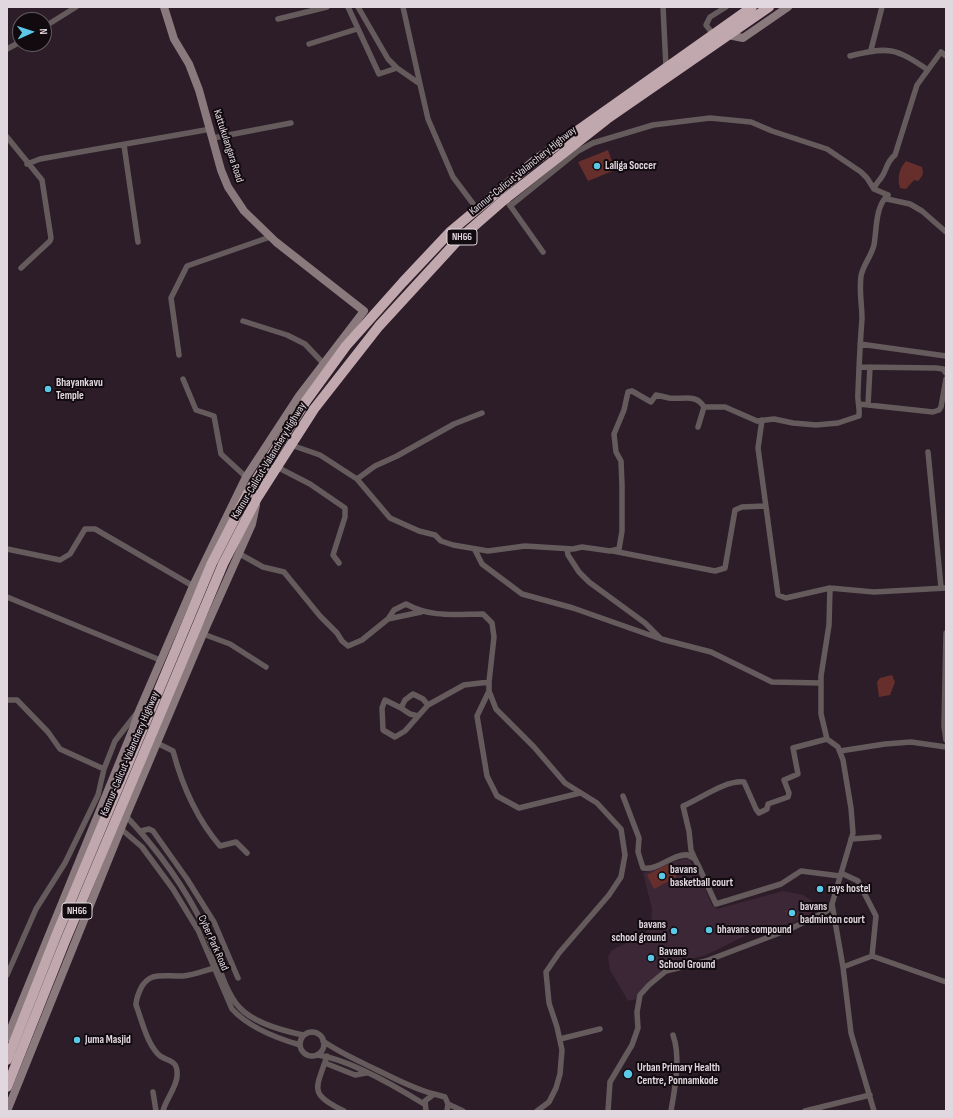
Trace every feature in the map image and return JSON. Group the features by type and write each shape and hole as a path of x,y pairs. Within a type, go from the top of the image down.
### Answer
{"highway":[{"name":"Kannur-Calicut-Valanchery Highway","path":"7,1060 141,730 212,563 248,493 306,401 346,346 451,231 536,160 752,7"},
{"name":"Kannur-Calicut-Valanchery Highway","path":"7,1087 65,941 154,739 223,564 257,498 314,409 379,326 458,240 508,202 607,119 769,7"}],"street":[{"path":"52,22 76,7"},
{"name":"Kattukulangara Road","path":"164,7 174,39 188,64 199,90 228,187 244,211 270,236 364,311 323,363"},
{"path":"278,19 327,7"},
{"path":"348,7 379,74 397,68"},
{"path":"358,7 388,59 397,68 420,84"},
{"path":"403,7 428,119 453,177 477,209"},
{"path":"664,7 666,67"},
{"path":"713,34 706,25 710,17 726,7"},
{"path":"728,35 743,38 788,7"},
{"path":"872,50 882,7"},
{"path":"309,44 357,29"},
{"path":"850,56 872,50 892,51 906,55 928,70"},
{"path":"874,189 876,182 881,179 888,161 895,155 917,85 940,52 946,56"},
{"path":"543,252 508,202 578,151 593,143 653,125 710,118 751,122 772,131 827,149 861,172 868,178 874,189 888,195"},
{"path":"213,138 291,122"},
{"path":"28,164 40,159 211,129"},
{"path":"7,137 42,180 51,238 50,241 20,268"},
{"path":"124,144 138,242"},
{"path":"888,195 887,199 910,204 922,211 946,232"},
{"path":"704,407 725,407 754,420 774,419 793,423 816,425 838,423 859,416 858,393 862,275 864,265 872,251 876,219 880,214 882,201 888,195"},
{"path":"179,354 171,298 186,266 270,236"},
{"path":"7,1038 139,711 193,586 246,477 299,396 323,363 305,344 287,335 243,321"},
{"path":"860,344 946,356"},
{"path":"859,367 936,368 943,369 946,373"},
{"path":"868,405 870,367"},
{"path":"183,379 196,410 214,416 221,454 246,477"},
{"path":"859,404 933,412 939,410 946,379"},
{"path":"610,551 619,549 621,540 621,461 616,452 614,434 624,410 628,392 632,391 651,402 656,395 669,398 696,399 701,402 704,407 698,427"},
{"path":"357,479 375,466 397,456 454,424 482,413"},
{"path":"762,420 758,448 765,506 778,595 786,598 830,588 874,592 944,587 928,452"},
{"path":"291,445 320,455 357,479 390,518 419,531 435,535 441,540 453,545 475,550 496,551 518,546 567,548 582,547 715,571 724,568 735,510 742,507 765,506"},
{"path":"277,467 310,484 345,508 345,517 333,555 339,563"},
{"path":"7,1111 121,829 154,739 252,524 257,498"},
{"path":"7,549 60,560 70,554 85,529 95,529 193,586"},
{"path":"567,548 568,555 579,572 645,623 661,639"},
{"path":"475,550 482,564 522,594 572,608 669,643 711,652 772,682 821,682"},
{"path":"238,553 263,567 284,572 337,633 342,641 348,646 362,640 388,619 394,610 406,604 423,611 449,615 483,614 492,623 494,638 489,691 496,709 534,747 565,783 598,803 622,829 625,855 621,877 608,895 559,953 546,972 549,1003 562,1050 561,1066 556,1088 549,1102 537,1111"},
{"path":"608,1111 610,1082 632,1045 638,1028 637,1012 640,995 650,985 666,972 706,960 790,929 827,911 832,904 853,833 851,808 840,751 838,747 827,739 821,714 821,682 830,625 830,588"},
{"path":"7,597 160,660"},
{"path":"388,619 423,611"},
{"path":"946,633 944,726 946,740"},
{"path":"203,634 230,644 266,667"},
{"path":"418,716 410,714 385,700 382,708 383,730 395,737 405,731 428,706 464,685 489,682"},
{"path":"489,691 477,716 487,776 497,796 519,808 580,793"},
{"path":"401,708 405,700 413,694 423,700 428,706"},
{"path":"7,700 17,700 48,732 60,749 104,768"},
{"path":"7,975 36,909 65,863 98,795 104,768 115,741 139,711"},
{"path":"154,739 173,751 180,776 203,824 211,836 220,846 236,842 247,853"},
{"path":"827,739 793,748 798,774 784,780 789,793 788,797 768,804 767,809 764,811 759,813 756,809 744,782 736,781 697,797 683,806 689,831 691,850 704,875 716,904 781,884 802,871 840,874 858,881 876,916 872,956"},
{"path":"840,751 885,744 911,742 946,747"},
{"path":"623,796 639,838 638,852 643,868 652,868 665,861 685,855 695,859"},
{"path":"126,816 141,831 163,858 204,927 228,988 240,1008 258,1020 283,1031 304,1035 315,1033 335,1050 424,1091 442,1095 448,1104 463,1111"},
{"name":"Cyber Park Road","path":"121,829 142,847 173,889 198,930 232,1009 240,1018 260,1030 300,1046"},
{"path":"141,831 149,829 153,831 187,879 214,922 238,978"},
{"path":"851,839 879,837"},
{"path":"832,904 843,967 851,1033 874,1111"},
{"path":"843,967 872,956 946,982"},
{"path":"163,1111 176,1082 177,1068 174,1063 158,1055 147,1037 136,1005 136,999 143,983 148,978 157,975 192,974 214,968"},
{"path":"560,1039 600,1029"},
{"path":"304,1035 300,1046 306,1055 318,1054 327,1056 397,1087 424,1104 426,1111"},
{"path":"671,1111 677,1058 676,1043 673,1035"},
{"path":"318,1054 323,1049 323,1041"},
{"path":"327,1056 318,1086 318,1092 324,1101 344,1111"},
{"path":"325,1063 355,1075 366,1073"},
{"path":"153,1092 156,1111"},
{"path":"424,1104 428,1097 434,1094"},
{"path":"805,1111 870,1095"},
{"path":"447,1111 448,1104"}],"shaded area":[{"name":"Laliga Soccer","path":"608,150 615,170 588,181 578,162"},
{"path":"906,161 922,167 923,173 918,181 914,180 906,189 900,188 899,177 900,170"},
{"path":"892,675 895,682 890,695 879,697 877,682 880,678"},
{"name":"bhavans compound","path":"688,858 698,872 712,905 717,909 783,891 803,895 812,901 812,912 808,916 793,923 747,935 706,955 676,963 642,989 636,999 628,1001 610,970 608,957 611,951 645,934 651,925 652,909 643,873 667,863"},
{"name":"bavans basketball court","path":"670,863 677,877 654,889 647,875"},
{"name":"bavans badminton court","path":"795,909 799,915 791,919 785,911"},
{"name":"Urban Primary Health Centre, Ponnamkode","path":"625,1069 635,1074 631,1080 622,1074"}],"place":[{"name":"Laliga Soccer","path":"597,166"},
{"name":"Bhayankavu Temple","path":"48,389"},
{"name":"bavans basketball court","path":"662,876"},
{"name":"rays hostel","path":"820,889"},
{"name":"bavans badminton court","path":"792,913"},
{"name":"bhavans compound","path":"709,930"},
{"name":"bavans school ground","path":"674,931"},
{"name":"Bavans School Ground","path":"651,958"},
{"name":"Juma Masjid","path":"77,1040"},
{"name":"Urban Primary Health Centre, Ponnamkode","path":"628,1074"}]}
